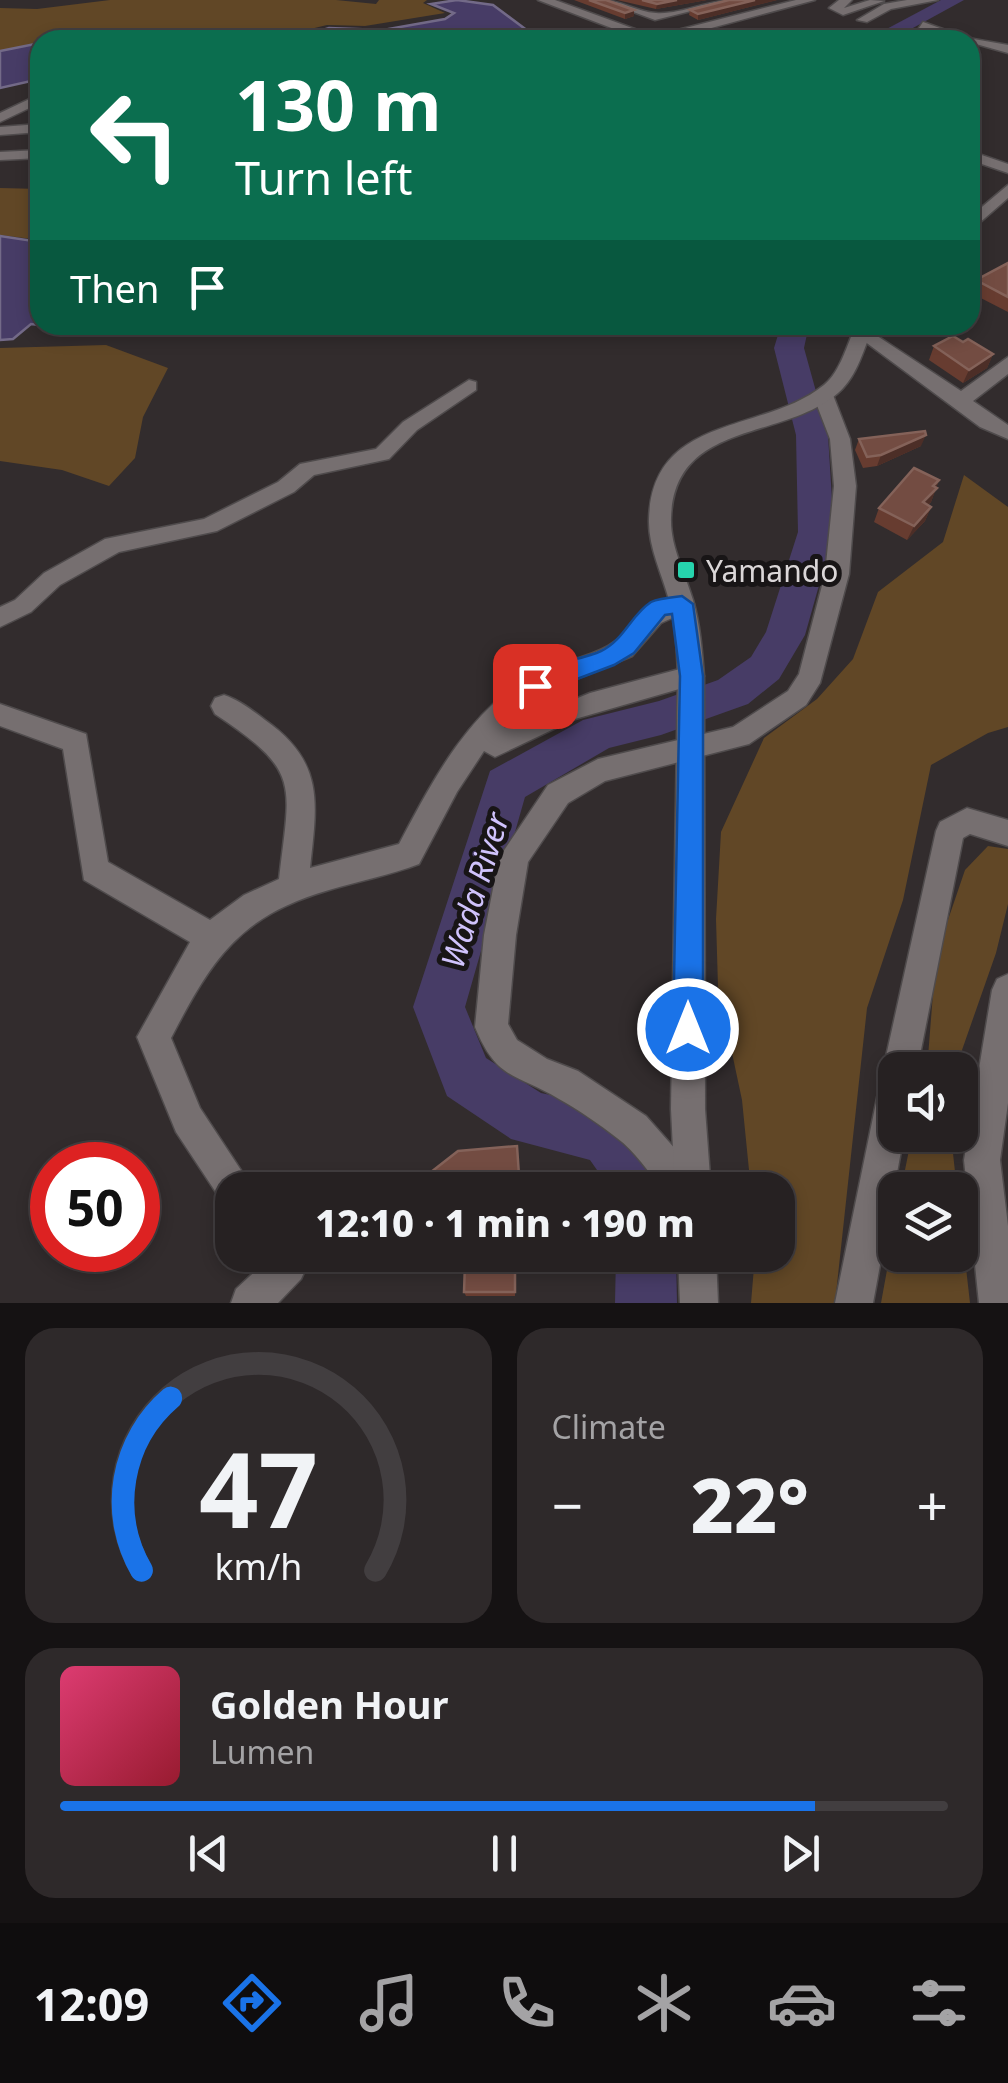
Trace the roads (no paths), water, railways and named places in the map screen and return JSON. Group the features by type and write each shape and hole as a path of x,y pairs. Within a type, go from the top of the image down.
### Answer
{"street":[{"path":"544,0 626,30"},
{"path":"607,0 655,17 729,0"},
{"path":"688,0 706,6"},
{"path":"692,30 809,0"},
{"path":"846,0 835,8 842,12 880,0"},
{"path":"863,20 888,6 932,0"},
{"path":"923,26 935,30"},
{"path":"980,44 1008,49"},
{"path":"0,118 30,103"},
{"path":"0,131 30,129"},
{"path":"0,156 30,154"},
{"path":"980,159 1008,169"},
{"path":"980,218 1008,190"},
{"path":"690,1172 691,679 682,604 664,547 660,515 667,480 678,462 698,444 820,396 839,382 861,335"},
{"path":"873,335 986,423 1008,433"},
{"path":"960,400 990,382 1008,363"},
{"path":"0,618 23,606 52,580 112,545 210,526 286,486 307,469 382,454 410,426 469,386"},
{"path":"674,1172 634,1128 566,1083 538,1074 505,1052 491,1027 500,935 514,858 549,803 570,784 598,770 740,736 796,698 811,676 837,574 845,486 840,439 820,396"},
{"path":"224,1172 188,1120 154,1037 212,938 243,914 293,887 409,855 442,790 484,730 535,686 606,659 626,647 658,608 682,604"},
{"path":"495,746 570,708 691,679"},
{"path":"224,706 273,740 293,764 302,792 293,887"},
{"path":"0,715 76,742 94,870 212,938"},
{"path":"904,1052 950,831 968,820 1008,833"},
{"path":"998,1303 982,1160 1008,990"},
{"path":"854,1303 883,1152"},
{"path":"250,1303 282,1272"},
{"path":"697,1272 700,1303"}],"waterway":[{"name":"Wada River","path":"896,30 955,0"},
{"name":"Wada River","path":"633,1172 607,1135 531,1119 466,1077 439,1007 506,785 598,733 661,718 733,692 765,668 785,635 816,532 812,435 789,348 792,335"},
{"path":"646,1272 646,1303"}],"place":[{"name":"Yamando","path":"686,570"}]}
